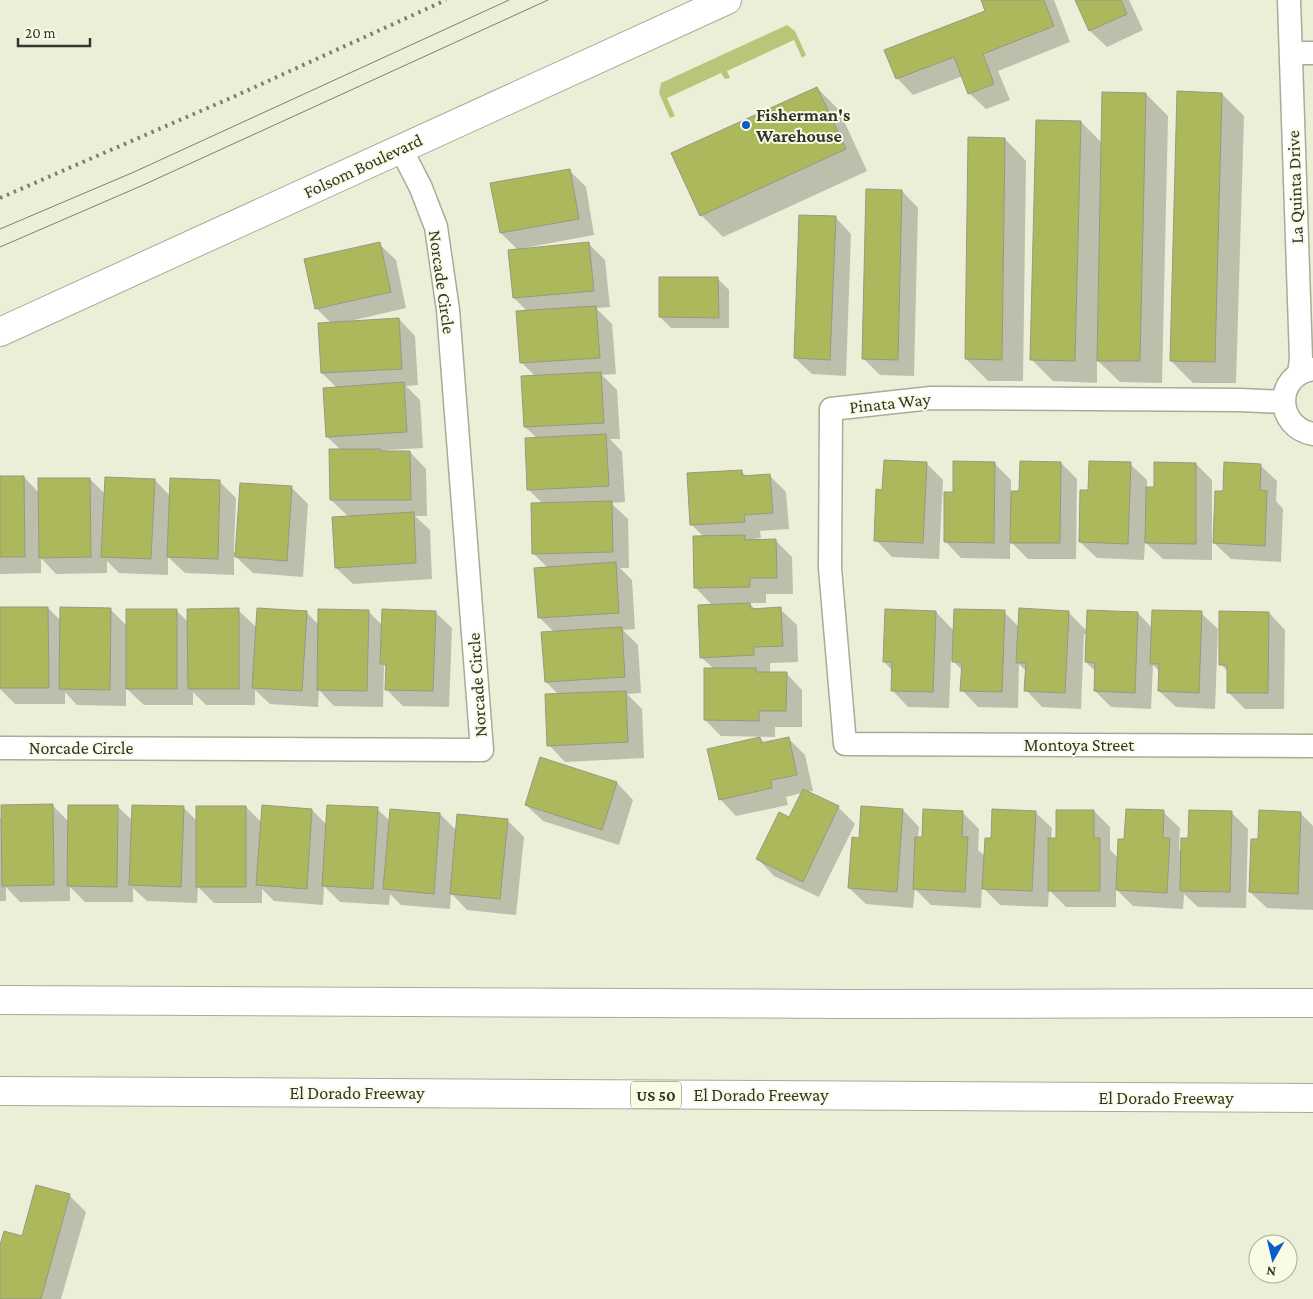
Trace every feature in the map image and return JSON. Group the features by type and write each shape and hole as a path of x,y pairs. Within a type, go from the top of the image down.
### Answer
{"main road":[{"name":"Folsom Boulevard","path":"0,332 727,0"},
{"path":"0,1000 1313,1004"},
{"name":"El Dorado Freeway","path":"0,1091 1313,1098"}],"street":[{"name":"La Quinta Drive","path":"1289,0 1301,359 1306,371"},
{"path":"1291,53 1313,53"},
{"name":"Norcade Circle","path":"0,748 482,750 448,310 436,227 421,188 401,149"},
{"path":"1306,371 1288,385 1284,402 1288,418 1293,424 1300,430 1313,434"},
{"name":"Pinata Way","path":"846,744 830,568 831,409 932,398 1284,402"},
{"name":"Montoya Street","path":"846,744 1313,746"}],"green space":[{"path":"787,25 795,31 806,55 802,58 794,40 727,71 730,78 725,79 721,73 667,98 675,116 670,118 659,93 661,83"}],"building":[{"path":"981,0 1044,0 1054,26 983,54 994,84 968,94 954,57 896,79 884,50 985,11"},
{"path":"1075,0 1121,0 1127,14 1089,31"},
{"path":"817,87 846,149 700,216 671,153"},
{"path":"1177,91 1222,93 1215,362 1170,361"},
{"path":"1102,92 1146,93 1140,361 1097,361"},
{"path":"1036,120 1081,121 1075,361 1030,360"},
{"path":"968,137 1005,138 1002,360 965,359"},
{"path":"570,169 579,219 500,233 490,183"},
{"path":"866,189 902,190 898,360 862,359"},
{"path":"799,215 836,216 830,360 794,358"},
{"path":"380,242 391,292 315,309 304,259"},
{"path":"589,242 594,291 513,298 508,250"},
{"path":"659,277 718,277 719,318 659,317"},
{"path":"596,306 600,358 520,363 516,311"},
{"path":"399,318 402,369 321,373 318,323"},
{"path":"601,372 604,423 524,427 521,376"},
{"path":"404,382 407,432 326,437 323,388"},
{"path":"606,434 609,486 527,490 525,438"},
{"path":"329,449 410,451 411,500 330,500"},
{"path":"884,460 927,462 923,543 874,541 876,489 882,490"},
{"path":"953,461 995,462 994,543 944,542 944,492 953,492"},
{"path":"1020,461 1061,462 1060,543 1010,543 1011,491 1019,491"},
{"path":"1089,461 1131,462 1128,544 1079,542 1080,490 1088,490"},
{"path":"1154,462 1196,463 1196,544 1145,543 1146,487 1154,487"},
{"path":"1224,462 1261,464 1260,490 1267,491 1265,546 1213,543 1215,491 1223,491"},
{"path":"742,470 742,476 770,474 773,513 744,515 745,522 690,525 687,473"},
{"path":"0,476 24,476 25,557 0,557"},
{"path":"105,477 155,479 151,559 101,557"},
{"path":"38,478 90,478 91,557 39,558"},
{"path":"170,478 220,480 218,559 167,557"},
{"path":"240,483 292,486 287,561 235,557"},
{"path":"612,501 613,552 532,554 531,503"},
{"path":"414,512 416,563 335,568 332,517"},
{"path":"745,535 745,540 776,539 777,578 750,578 750,587 694,588 693,536"},
{"path":"616,562 619,613 538,618 534,568"},
{"path":"750,603 751,609 781,607 783,646 754,647 754,655 700,658 698,605"},
{"path":"0,607 48,607 49,688 0,688"},
{"path":"60,607 111,608 110,690 59,689"},
{"path":"239,608 239,689 188,689 187,609"},
{"path":"257,608 307,611 302,691 252,688"},
{"path":"1019,608 1069,611 1065,693 1024,691 1026,663 1016,663"},
{"path":"126,609 177,609 177,689 126,689"},
{"path":"318,609 369,610 367,691 317,690"},
{"path":"382,609 436,611 433,691 385,690 386,664 380,664"},
{"path":"885,609 936,611 933,692 891,691 892,662 883,662"},
{"path":"954,609 1005,610 1002,692 960,691 962,662 952,662"},
{"path":"1087,610 1138,612 1135,693 1094,691 1095,663 1085,662"},
{"path":"1152,610 1202,611 1199,693 1158,691 1159,664 1150,664"},
{"path":"1219,611 1269,612 1268,693 1227,693 1227,665 1219,665"},
{"path":"622,627 625,677 545,682 541,632"},
{"path":"704,668 756,668 756,672 787,672 786,711 759,711 759,721 704,720"},
{"path":"626,691 628,742 547,746 545,694"},
{"path":"760,737 761,743 789,737 797,775 771,780 772,788 719,800 707,749"},
{"path":"540,757 617,782 602,830 525,805"},
{"path":"803,789 839,806 803,882 756,859 779,812 789,817"},
{"path":"53,804 54,885 2,886 1,805"},
{"path":"68,805 118,805 117,887 67,886"},
{"path":"132,805 184,806 181,887 129,885"},
{"path":"262,805 312,809 307,889 256,885"},
{"path":"327,805 378,807 373,889 322,886"},
{"path":"196,806 246,806 246,887 196,887"},
{"path":"861,806 903,809 897,892 848,888 852,837 859,838"},
{"path":"390,809 440,813 434,894 383,889"},
{"path":"923,809 963,811 962,837 968,837 965,892 913,889 915,837 922,837"},
{"path":"992,809 1036,811 1032,891 982,889 985,838 991,838"},
{"path":"1126,809 1164,810 1163,838 1170,838 1167,893 1116,890 1118,839 1124,839"},
{"path":"1056,810 1094,810 1094,838 1100,838 1100,891 1048,891 1048,838 1056,838"},
{"path":"1189,810 1232,811 1230,892 1180,891 1181,838 1188,838"},
{"path":"1259,810 1301,812 1298,894 1249,892 1251,839 1258,839"},
{"path":"457,814 508,819 500,899 450,894"},
{"path":"36,1185 70,1194 41,1299 0,1299 0,1245 4,1231 22,1236"}],"tram line":[{"path":"0,229 134,172 509,0"},
{"path":"0,247 141,186 548,0"}],"railway":[{"path":"0,198 233,97 446,0"}],"place":[{"name":"Fisherman's Warehouse","path":"746,125"}]}
